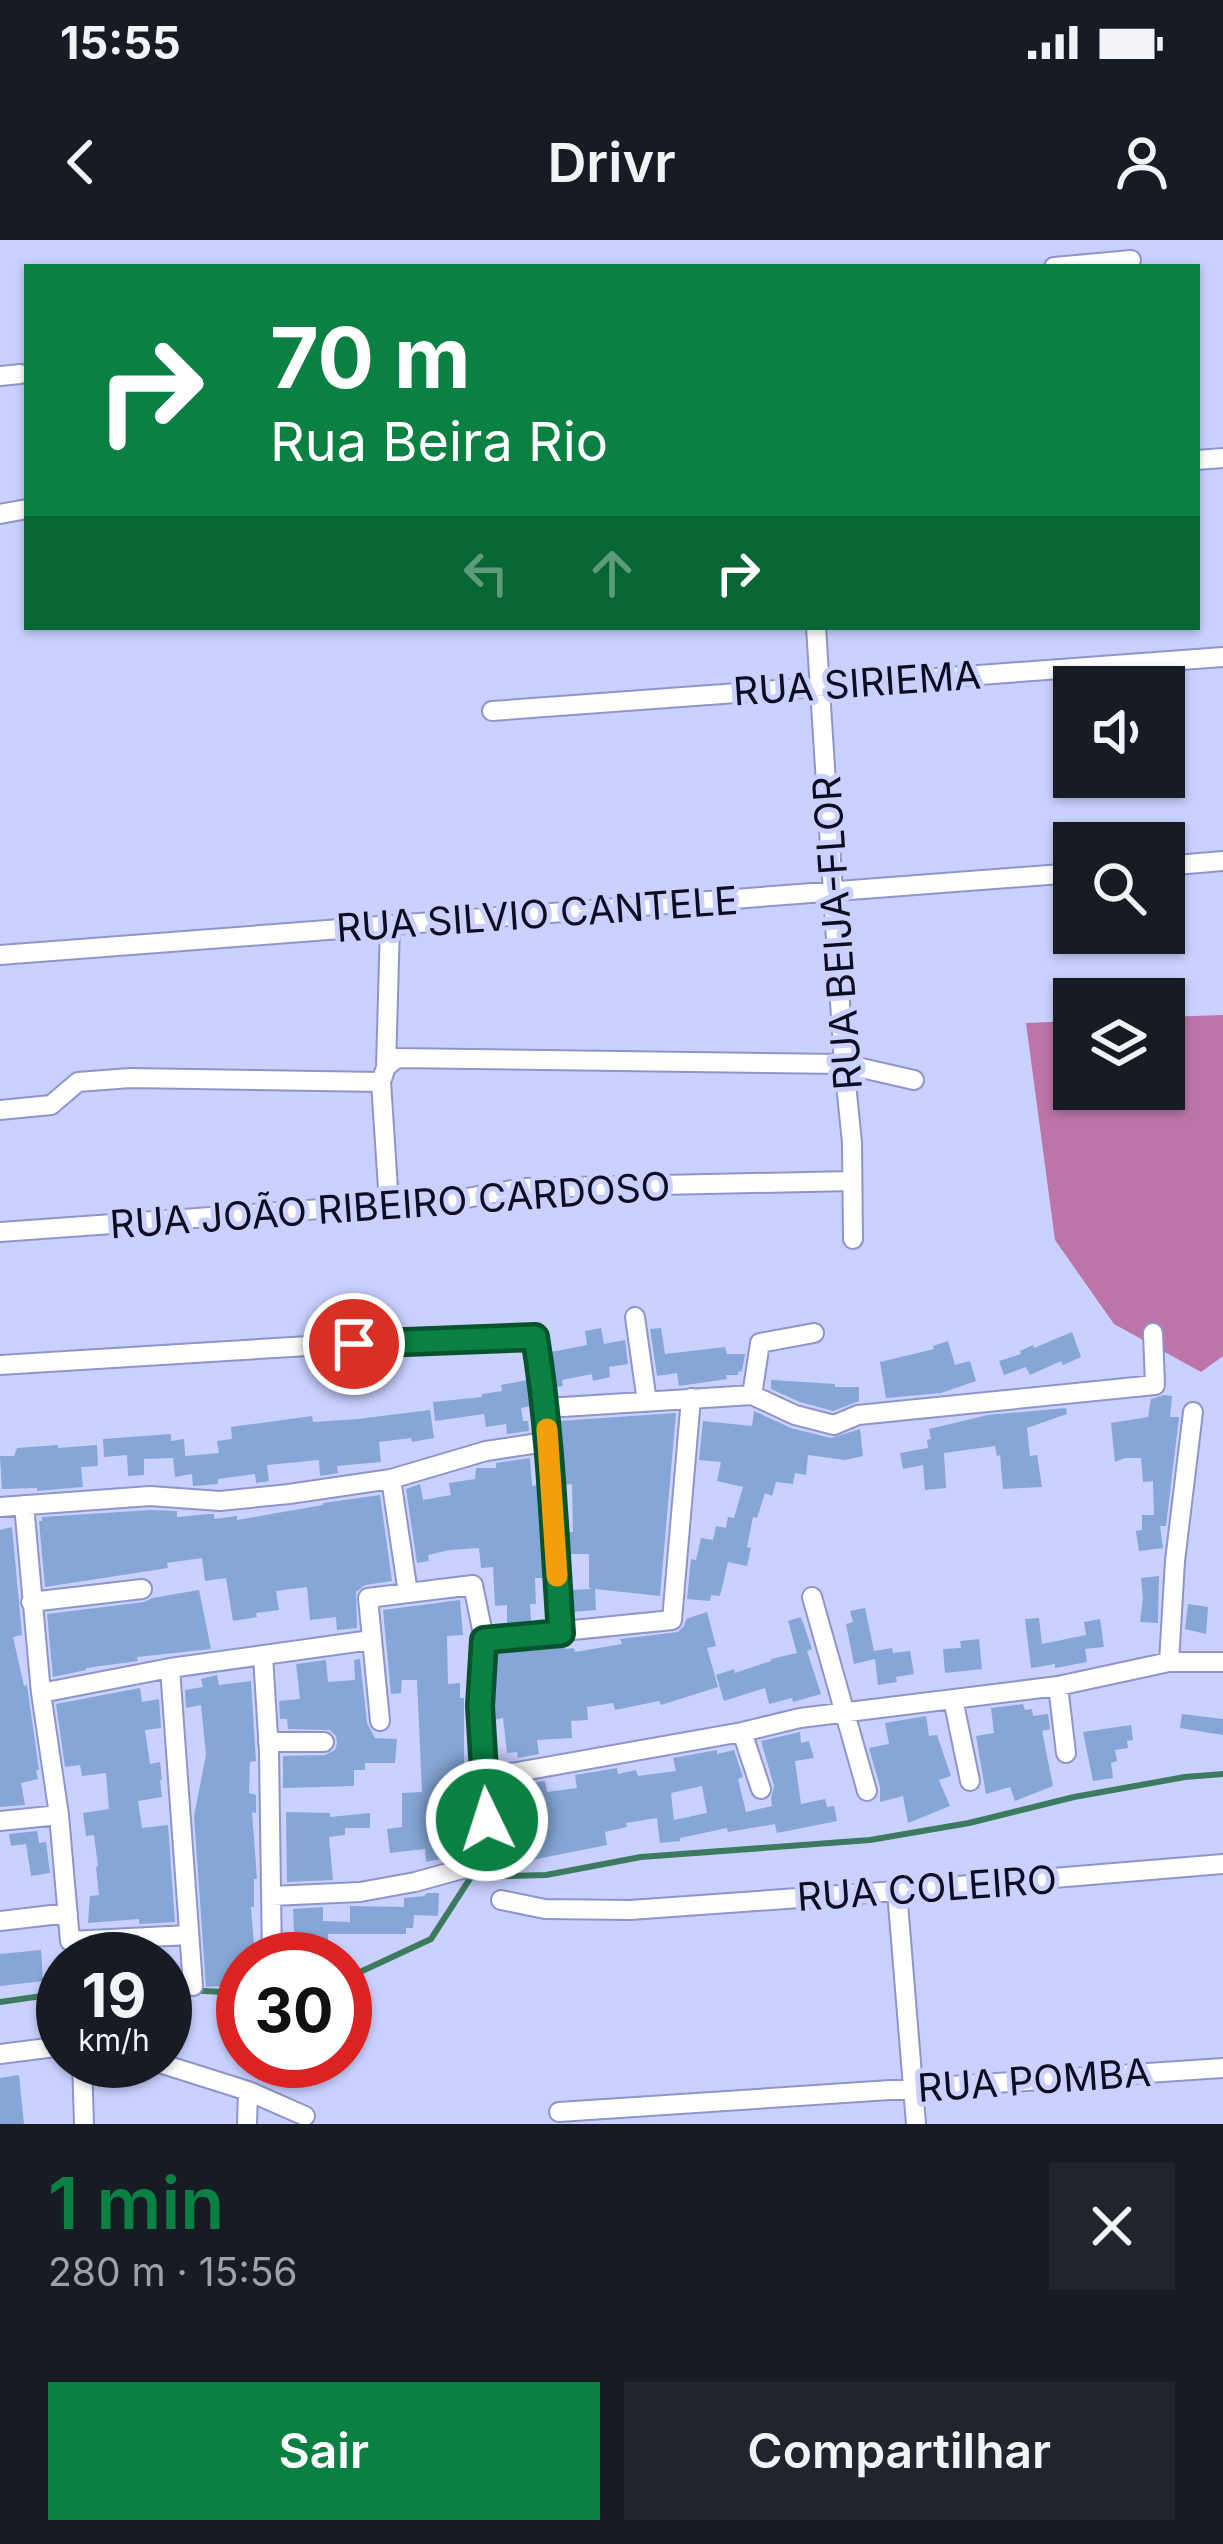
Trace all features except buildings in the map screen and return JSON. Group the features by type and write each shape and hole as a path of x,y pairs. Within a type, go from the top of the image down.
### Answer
{"street":[{"path":"1087,264 1131,260"},
{"name":"RUA BEIJA-FLOR","path":"815,630 852,1143 853,1239"},
{"name":"RUA SIRIEMA","path":"492,711 1223,656"},
{"path":"1185,864 1223,861"},
{"name":"RUA SILVIO CANTELE","path":"0,956 1053,874"},
{"path":"388,1204 391,925"},
{"path":"0,1111 51,1105 78,1082 388,1069 844,1064 914,1080"},
{"name":"RUA JOÃO RIBEIRO CARDOSO","path":"0,1232 460,1199 523,1188 852,1181"},
{"path":"635,1317 647,1402"},
{"path":"752,1395 760,1343 814,1333"},
{"path":"547,1408 752,1395 795,1415 834,1425 858,1415 1037,1391 1154,1385 1153,1333"},
{"path":"0,1365 535,1337 547,1408 561,1633"},
{"path":"484,1640 672,1620 691,1398"},
{"path":"1169,1662 1174,1561 1192,1412"},
{"path":"0,1507 150,1496 220,1502 391,1479 485,1451 547,1442"},
{"path":"391,1479 408,1593"},
{"path":"24,1505 40,1693 69,1932"},
{"path":"271,1896 360,1892 491,1861 480,1706 484,1640 473,1585 368,1598 380,1721"},
{"path":"31,1602 142,1589"},
{"path":"812,1597 867,1791"},
{"path":"40,1693 170,1668 371,1640"},
{"path":"263,1656 272,1932"},
{"path":"483,1778 800,1718 1058,1686 1169,1662 1223,1662"},
{"path":"170,1668 189,1932"},
{"path":"1058,1686 1066,1754"},
{"path":"953,1699 970,1781"},
{"path":"742,1732 760,1789"},
{"path":"268,1742 324,1742"},
{"path":"0,1821 58,1815"},
{"name":"RUA COLEIRO","path":"501,1900 544,1910 630,1910 1223,1864"},
{"path":"897,1891 916,2124"},
{"path":"0,1922 68,1913"},
{"path":"192,1965 194,1986"},
{"path":"0,2054 36,2049"},
{"name":"RUA POMBA","path":"559,2112 1223,2068"},
{"path":"192,2073 305,2116"},
{"path":"83,2088 84,2124"},
{"path":"247,2124 248,2091"}],"shaded area":[{"path":"1223,1015 1223,1356 1201,1372 1114,1324 1055,1240 1026,1023 1053,1022 1053,1110 1185,1110 1185,1016"}],"waterway":[{"path":"372,1966 431,1939 471,1877 546,1875 641,1857 870,1840 969,1823 1074,1797 1223,1774"},
{"path":"192,1990 216,1992"},
{"path":"0,2002 36,1997"}],"slow traffic":[{"path":"547,1429 557,1576"}],"route":[{"path":"354,1344 535,1337 547,1408 561,1633 484,1640 480,1706 487,1820"}]}
